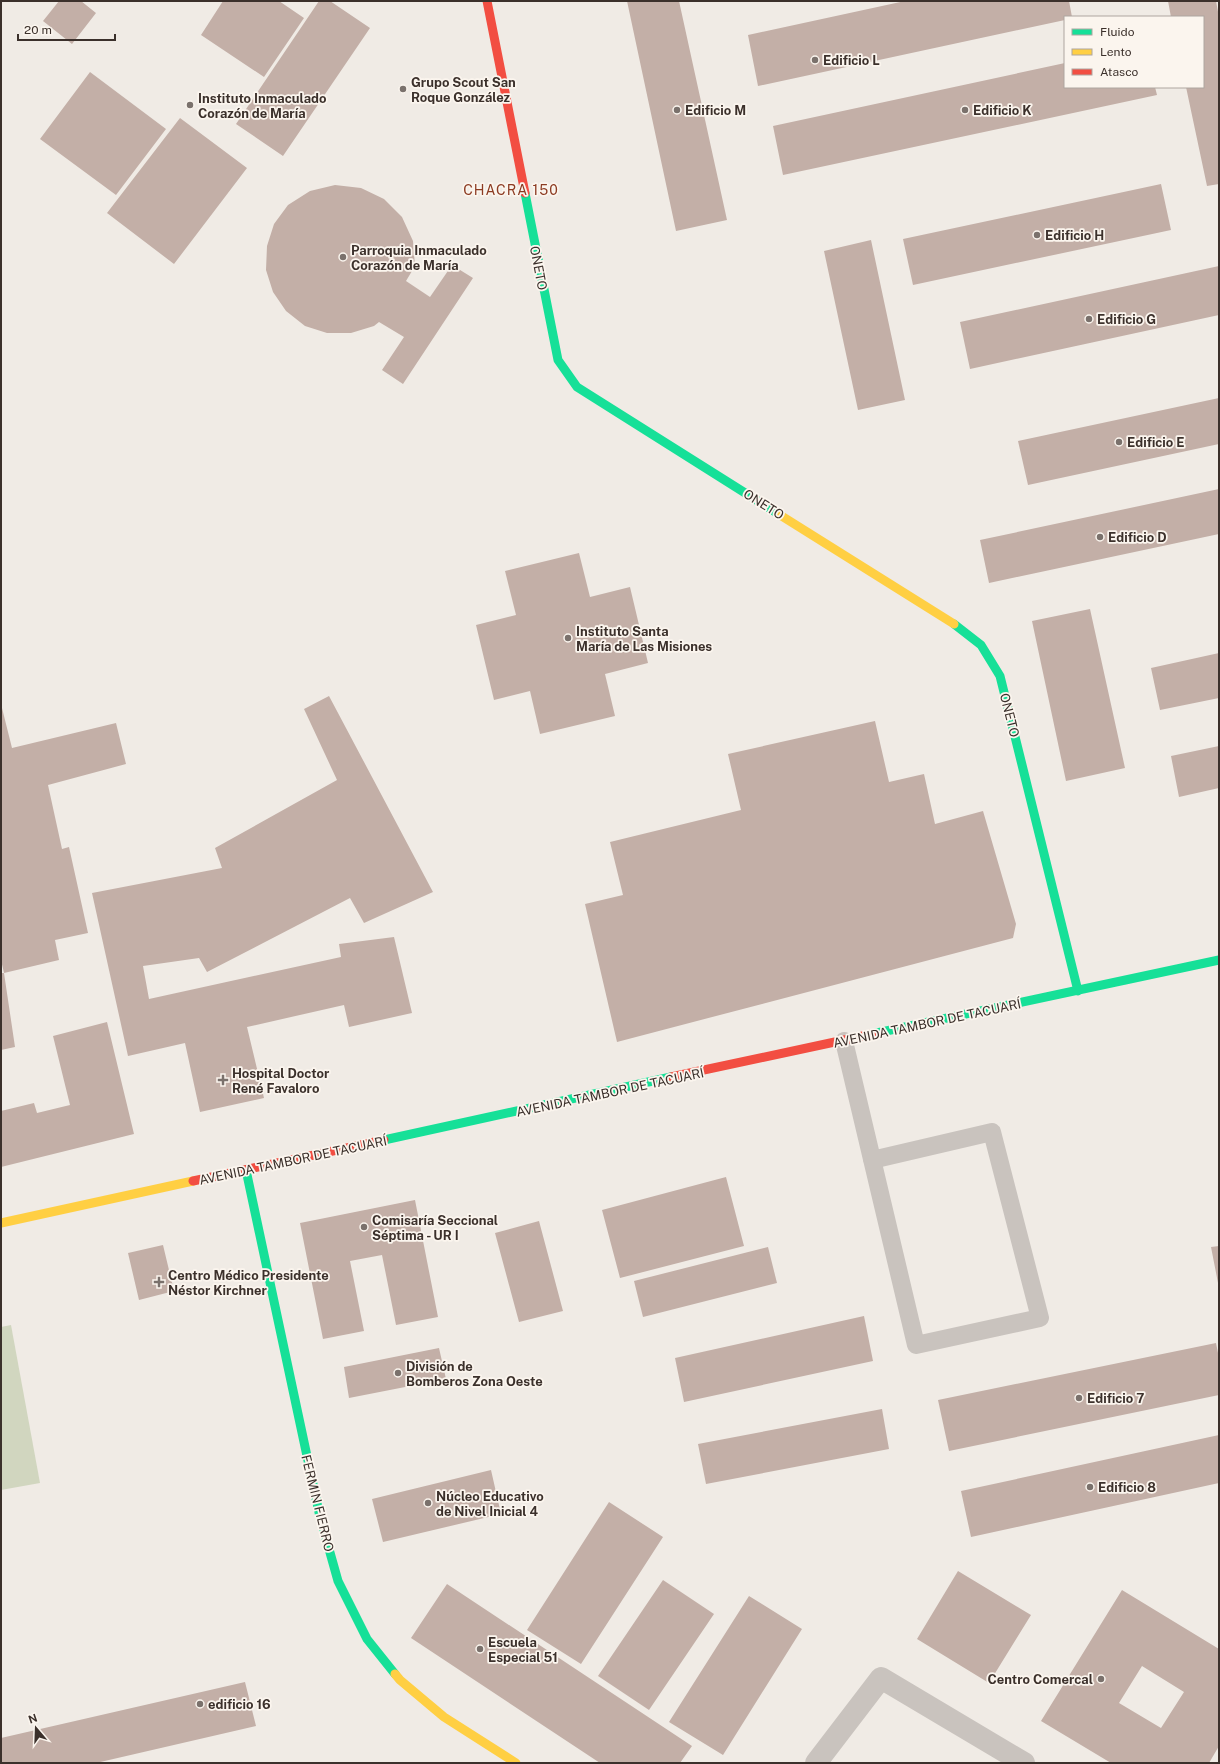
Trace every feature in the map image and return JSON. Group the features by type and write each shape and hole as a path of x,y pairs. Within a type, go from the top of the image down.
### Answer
{"street":[{"name":"ONETO","path":"487,1 558,360 577,387 951,622 981,644 1000,676 1078,991"},
{"name":"AVENIDA TAMBOR DE TACUARÍ","path":"1,1223 1009,1004 1078,991 1219,960"},
{"name":"FERMIN FIERRO","path":"246,1170 320,1517 338,1581 367,1639 400,1680 444,1717 516,1763"},
{"path":"816,1763 881,1678 1024,1763"}],"lane":[{"path":"844,1041 872,1160 916,1345 1040,1318 992,1132 872,1160"}],"green space":[{"path":"11,1325 40,1483 1,1490 1,1327"}],"building":[{"path":"59,1 81,1 96,13 72,44 43,21"},
{"path":"223,1 279,1 304,18 264,77 201,35"},
{"path":"319,1 330,1 370,28 283,156 236,124"},
{"name":"Edificio M","path":"627,1 679,1 727,220 676,231"},
{"name":"Edificio L","path":"905,1 1069,1 1072,16 1064,16 1064,20 758,86 748,35"},
{"path":"1168,1 1216,1 1219,17 1219,184 1207,186 1186,88 1204,88 1204,16 1171,16"},
{"name":"Edificio K","path":"1064,63 1064,88 1155,88 1157,95 783,175 773,126"},
{"path":"90,72 166,129 116,195 40,139"},
{"path":"180,118 247,168 174,264 107,213"},
{"name":"Edificio H","path":"1161,184 1171,230 913,285 903,239"},
{"path":"335,185 361,188 384,199 402,217 413,241 415,266 406,281 430,297 452,265 473,278 403,384 382,370 404,337 379,322 374,326 351,333 327,333 305,326 286,311 273,292 266,270 267,246 274,224 288,205 310,191"},
{"path":"871,240 905,400 858,410 824,251"},
{"name":"Edificio G","path":"1219,266 1219,315 970,369 960,322"},
{"name":"Edificio E","path":"1219,398 1219,444 1028,485 1018,441"},
{"name":"Edificio D","path":"1219,489 1219,534 989,583 980,540"},
{"path":"579,553 590,597 630,587 648,663 605,674 615,716 540,734 530,691 494,700 476,625 516,615 505,571"},
{"path":"1090,609 1125,768 1066,781 1032,621"},
{"path":"1219,653 1219,698 1160,710 1151,668"},
{"path":"329,696 433,892 364,923 350,898 207,972 199,958 143,966 149,999 341,957 339,944 394,937 412,1013 349,1027 344,1005 247,1027 264,1098 200,1112 185,1043 128,1056 92,893 222,868 215,848 337,780 304,709"},
{"path":"1,704 12,748 116,723 126,764 48,785 62,849 69,847 88,933 55,940 59,960 4,973 1,960"},
{"path":"875,721 889,782 924,774 935,824 983,811 1016,924 1013,938 617,1042 585,904 623,895 610,842 741,810 728,754"},
{"path":"1219,746 1219,788 1179,797 1171,756"},
{"path":"1,973 4,973 15,1047 1,1050"},
{"path":"107,1022 134,1134 1,1167 1,1111 34,1103 37,1113 70,1105 53,1036"},
{"path":"726,1177 744,1246 620,1278 602,1210"},
{"path":"415,1200 438,1317 396,1325 382,1255 350,1261 364,1331 323,1339 300,1223"},
{"path":"539,1221 563,1311 519,1322 495,1233"},
{"path":"163,1245 174,1291 139,1300 128,1253"},
{"path":"1219,1246 1219,1282 1218,1283 1211,1247"},
{"path":"768,1247 777,1283 643,1317 634,1281"},
{"path":"864,1316 873,1361 684,1402 675,1358"},
{"name":"Edificio 7","path":"1216,1343 1219,1358 1219,1395 949,1451 938,1400"},
{"path":"439,1348 446,1379 349,1398 344,1367"},
{"path":"882,1409 889,1449 706,1484 698,1444"},
{"name":"Edificio 8","path":"1219,1435 1219,1483 971,1537 961,1491"},
{"path":"491,1470 501,1514 383,1542 372,1499"},
{"path":"609,1502 663,1537 581,1664 527,1630"},
{"path":"958,1571 1031,1615 989,1683 917,1639"},
{"path":"663,1580 714,1614 649,1710 598,1676"},
{"path":"447,1584 692,1746 680,1763 600,1763 411,1638"},
{"name":"Centro Comercal","path":"1122,1590 1219,1649 1219,1746 1209,1763 1111,1763 1041,1721","holes":["1142,1666 1184,1692 1161,1728 1119,1703"]},
{"path":"749,1596 802,1629 723,1755 669,1722"},
{"name":"edificio 16","path":"245,1682 256,1726 96,1763 1,1763 1,1738"}],"traffic: fast":[{"path":"525,193 558,360 577,387 780,515"},
{"path":"954,624 981,645 1000,676 1078,991"},
{"path":"872,1034 1219,960"},
{"path":"384,1140 671,1077"},
{"path":"246,1170 320,1517 338,1581 367,1639 395,1674"}],"traffic: slow":[{"path":"780,515 954,624"},
{"path":"1,1223 193,1181"},
{"path":"395,1674 400,1680 444,1717 516,1763"}],"traffic: jam":[{"path":"487,1 525,193"},
{"path":"671,1077 872,1034"},
{"path":"193,1181 384,1140"}],"place":[{"name":"Edificio L","path":"815,60"},
{"name":"Grupo Scout San Roque González","path":"403,89"},
{"name":"Instituto Inmaculado Corazón de María","path":"190,105"},
{"name":"Edificio M","path":"677,110"},
{"name":"Edificio K","path":"965,110"},
{"name":"Edificio H","path":"1037,235"},
{"name":"Parroquia Inmaculado Corazón de María","path":"343,257"},
{"name":"Edificio G","path":"1089,319"},
{"name":"Edificio E","path":"1119,442"},
{"name":"Edificio D","path":"1100,537"},
{"name":"Instituto Santa María de Las Misiones","path":"568,638"},
{"name":"Hospital Doctor René Favaloro","path":"223,1080"},
{"name":"Comisaría Seccional Séptima - UR I","path":"364,1227"},
{"name":"Centro Médico Presidente Néstor Kirchner","path":"159,1282"},
{"name":"División de Bomberos Zona Oeste","path":"398,1373"},
{"name":"Edificio 7","path":"1079,1398"},
{"name":"Edificio 8","path":"1090,1487"},
{"name":"Núcleo Educativo de Nivel Inicial 4","path":"428,1503"},
{"name":"Escuela Especial 51","path":"480,1649"},
{"name":"Centro Comercal","path":"1101,1679"},
{"name":"edificio 16","path":"200,1704"}],"district":[{"name":"CHACRA 150","path":"511,190"}]}
